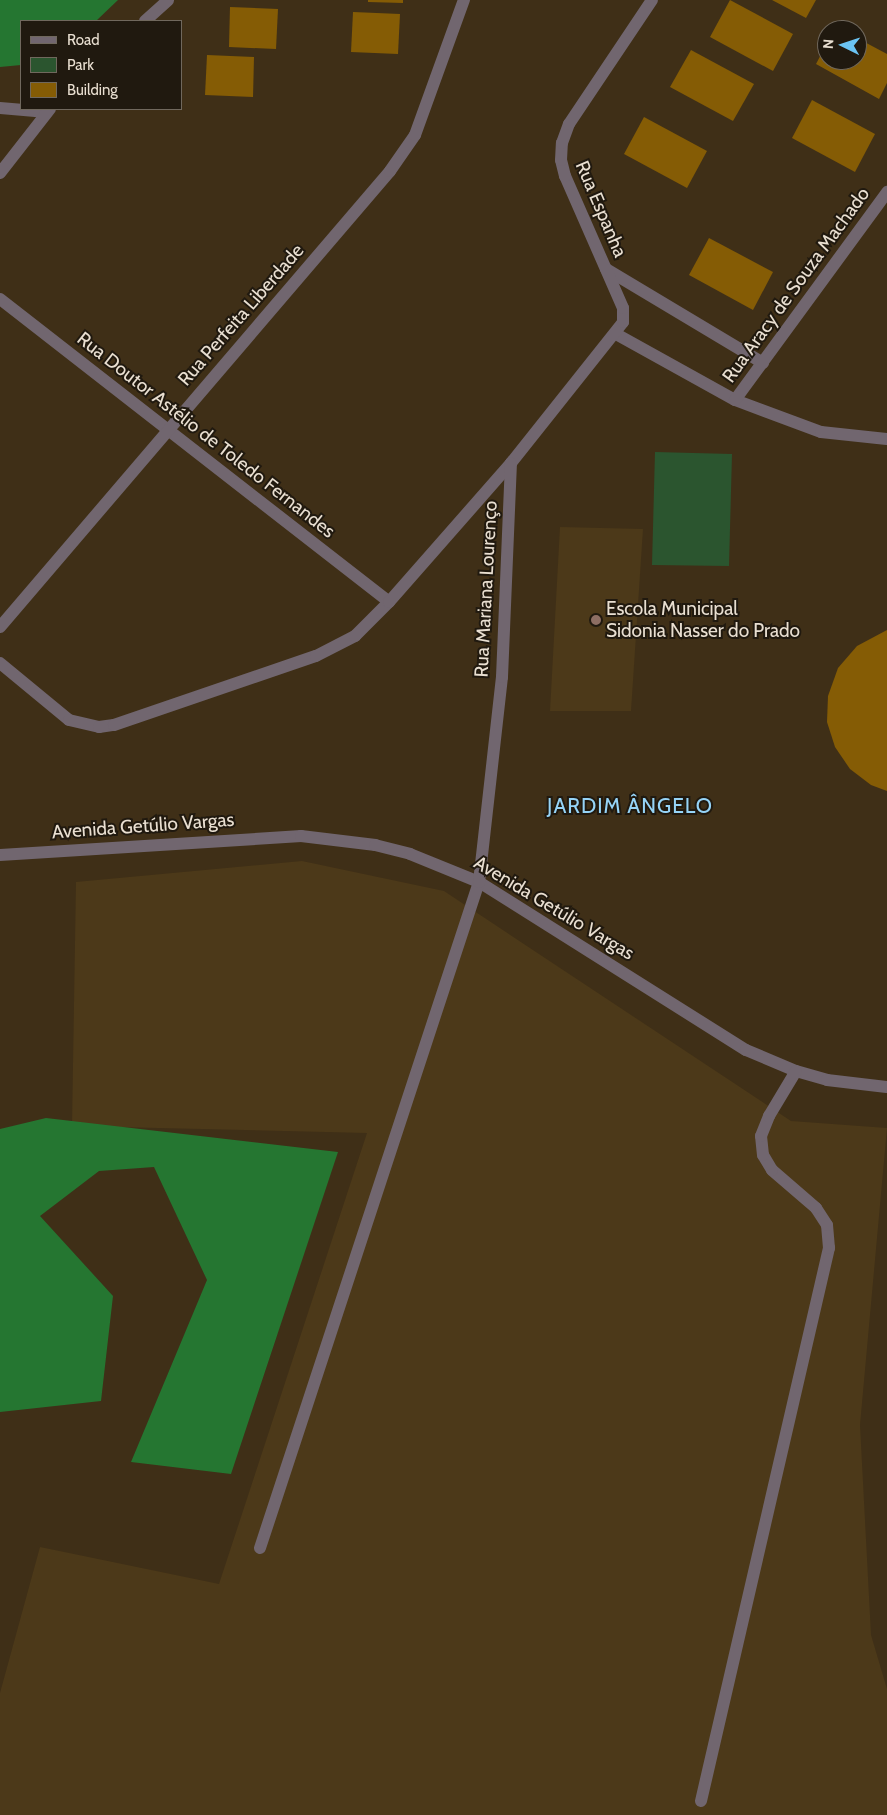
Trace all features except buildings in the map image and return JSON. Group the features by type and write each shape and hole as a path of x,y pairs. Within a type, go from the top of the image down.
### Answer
{"street":[{"path":"146,20 168,0"},
{"name":"Rua Perfeita Liberdade","path":"0,627 168,428 390,171 415,135 464,0"},
{"name":"Rua Espanha","path":"616,334 623,322 623,308 565,176 560,160 562,143 569,124 652,0"},
{"path":"0,108 20,109"},
{"path":"0,173 49,110"},
{"name":"Rua Aracy de Souza Machado","path":"736,400 887,192"},
{"path":"606,269 763,363"},
{"name":"Rua Doutor Astélio de Toledo Fernandes","path":"0,299 168,428 388,602"},
{"path":"0,663 69,720 99,727 114,725 316,656 354,636 388,602 511,463 616,334 736,400 821,432 887,439"},
{"name":"Rua Mariana Lourenço","path":"260,1548 479,882 502,677 511,463"},
{"name":"Avenida Getúlio Vargas","path":"0,855 301,836 392,850 446,866 479,882 746,1050 796,1071 827,1080 887,1088"},
{"path":"701,1800 829,1248 826,1225 816,1208 772,1170 763,1155 761,1136 769,1116 796,1071"}],"shaded area":[{"name":"Escola Municipal Sidonia Nasser do Prado","path":"560,527 643,529 631,711 550,711"},
{"path":"302,861 444,891 791,1121 887,1128 860,1425 871,1635 887,1689 887,1815 0,1815 0,1693 40,1547 219,1584 367,1133 72,1126 76,882"}],"green space":[{"path":"0,0 118,0 97,20 20,20 20,65 0,67"},
{"path":"655,452 732,454 729,566 652,565"},
{"path":"46,1118 338,1152 231,1474 131,1462 207,1280 154,1167 99,1171 40,1216 113,1296 101,1401 0,1412 0,1129"}],"place":[{"name":"Escola Municipal Sidonia Nasser do Prado","path":"596,620"}],"district":[{"name":"JARDIM ÂNGELO","path":"630,806"}]}
